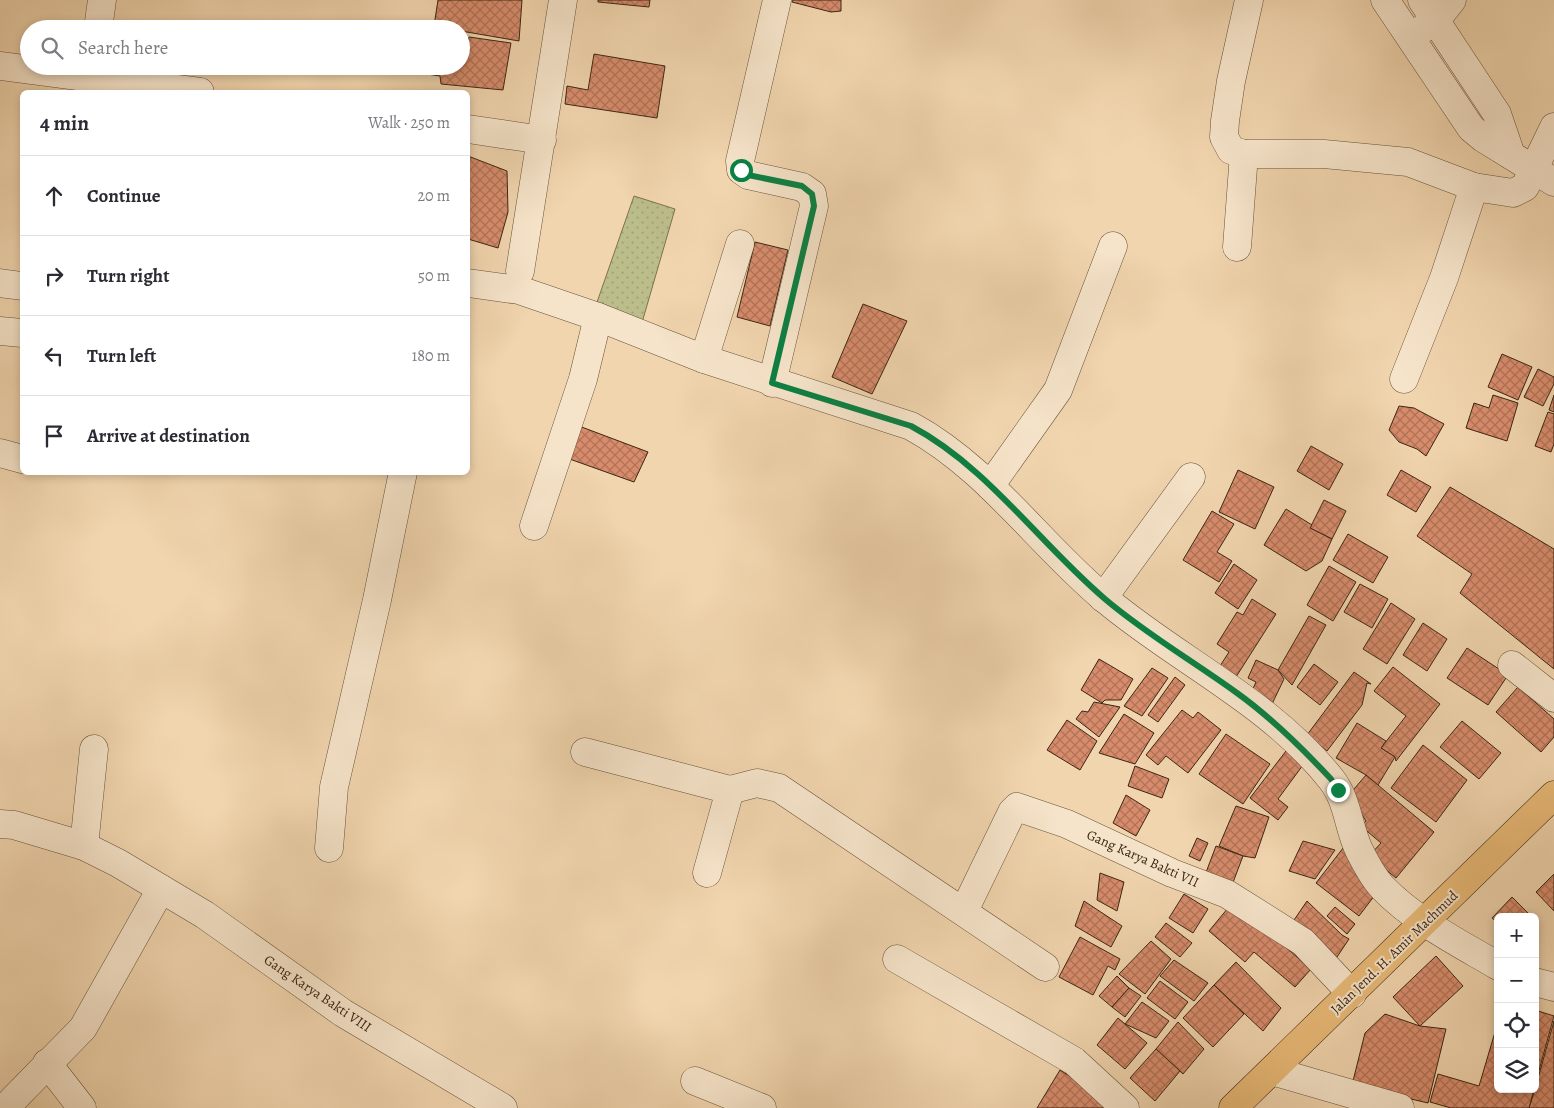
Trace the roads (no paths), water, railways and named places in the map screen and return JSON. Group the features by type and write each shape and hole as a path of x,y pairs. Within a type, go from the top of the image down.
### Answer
{"highway":[{"name":"Jalan Jend. H. Amir Machmud","path":"1233,1108 1554,796"}],"street":[{"path":"99,20 102,0"},
{"path":"520,271 563,0"},
{"path":"772,383 814,206 812,194 802,186 748,175 741,170 740,161 777,0"},
{"path":"1249,0 1231,82 1224,137 1231,150 1244,154 1324,154 1408,162 1474,187 1513,193 1544,176 1554,127"},
{"path":"1385,0 1471,128 1544,176"},
{"path":"1410,38 1437,7 1497,114 1511,155"},
{"path":"0,66 20,67"},
{"path":"109,75 189,90"},
{"path":"470,129 542,140"},
{"path":"1237,246 1244,154"},
{"path":"1404,379 1444,278 1474,187"},
{"path":"704,359 740,244"},
{"path":"990,486 1058,390 1113,246"},
{"path":"0,283 20,286"},
{"path":"470,283 519,290 598,317 704,359 772,383 911,426 932,437 990,486 1103,598 1148,633 1238,693 1275,722 1331,779 1338,790 1360,852 1382,888 1425,922 1494,964"},
{"path":"534,526 583,379 598,317"},
{"path":"0,331 20,333"},
{"path":"0,452 20,458"},
{"path":"329,848 334,787 377,600 402,475"},
{"path":"1103,598 1191,477"},
{"path":"1512,666 1554,698"},
{"path":"84,846 94,748"},
{"path":"585,752 730,790 757,783 779,788 1045,967"},
{"path":"707,873 730,790"},
{"name":"Gang Karya Bakti VII","path":"964,911 1012,812 1017,807 1067,824 1172,873 1227,894 1303,942 1352,994"},
{"name":"Gang Karya Bakti VIII","path":"0,824 14,825 84,846 161,889 205,915 343,1013 504,1108"},
{"path":"4,1108 83,1028 161,889"},
{"path":"897,960 1074,1061 1125,1108"},
{"path":"1539,983 1554,987"},
{"path":"47,1063 82,1108"},
{"path":"1272,1071 1400,1108"},
{"path":"695,1081 762,1108"}]}
